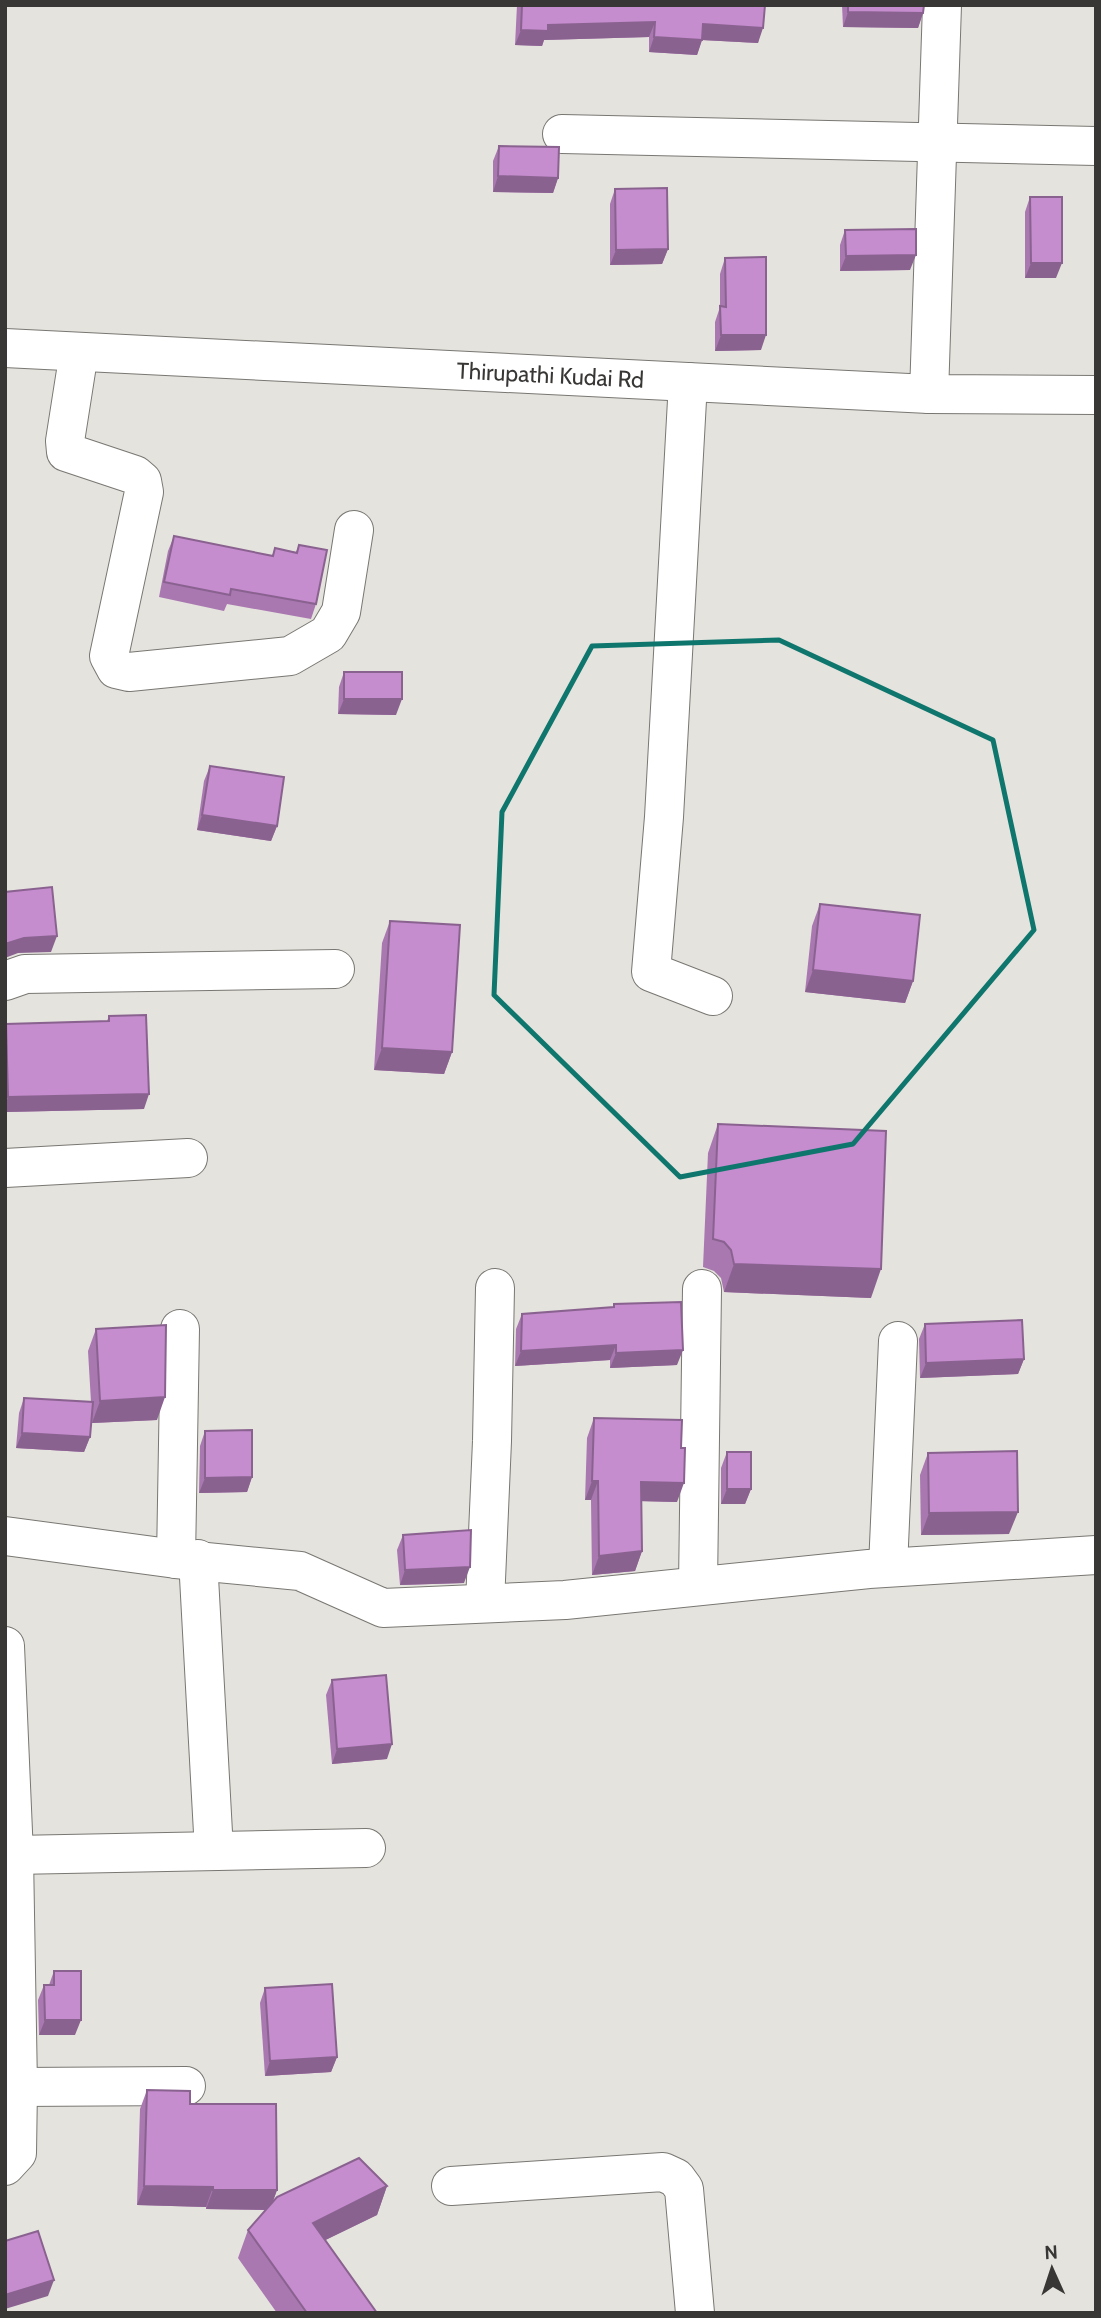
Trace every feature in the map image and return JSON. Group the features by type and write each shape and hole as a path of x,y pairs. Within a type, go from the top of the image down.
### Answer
{"street":[{"path":"929,394 942,5"},
{"path":"562,134 1096,146"},
{"name":"Thirupathi Kudai Rd","path":"5,348 929,394 1096,395"},
{"path":"79,352 65,441 66,452 135,475 142,481 144,492 108,656 116,669 129,671 290,656 328,634 341,612 354,530"},
{"path":"688,382 664,817 651,972 713,996"},
{"path":"5,981 25,974 335,969"},
{"path":"5,1168 188,1158"},
{"path":"485,1603 495,1288"},
{"path":"698,1586 702,1289"},
{"path":"180,1329 187,1559 214,1851"},
{"path":"888,1567 898,1341"},
{"path":"5,1536 300,1571 383,1608 565,1600 888,1567 1096,1555"},
{"path":"5,1646 14,1856 12,2079 17,2153 5,2166"},
{"path":"14,1856 366,1848"},
{"path":"12,2079 186,2086"},
{"path":"451,2186 663,2172 676,2178 684,2189 695,2313"}],"highlighted area":[{"path":"779,640 993,740 1034,930 853,1144 680,1177 494,995 502,812 592,646"}],"building":[{"path":"522,5 765,5 763,28 703,24 702,40 654,37 655,22 548,25 548,31 521,30"},
{"path":"848,5 924,5 923,13 848,12"},
{"path":"499,146 559,147 558,178 498,176"},
{"path":"667,188 668,249 616,250 615,189"},
{"path":"1030,197 1062,197 1062,263 1031,263"},
{"path":"916,229 916,255 846,256 845,230"},
{"path":"766,257 766,335 721,335 720,306 726,307 725,258"},
{"path":"174,536 273,556 275,548 297,553 299,545 327,550 316,604 231,589 230,595 164,582"},
{"path":"344,672 402,672 402,699 344,699"},
{"path":"210,766 284,777 277,826 202,815"},
{"path":"52,887 57,936 24,938 5,944 5,892"},
{"path":"820,904 920,915 913,981 813,970"},
{"path":"390,921 460,925 452,1052 382,1048"},
{"path":"146,1015 149,1094 8,1097 6,1024 109,1021 109,1016"},
{"path":"718,1124 886,1131 881,1269 734,1264 731,1250 724,1242 713,1239"},
{"path":"681,1302 683,1350 616,1353 616,1345 521,1351 522,1314 614,1307 614,1304"},
{"path":"1022,1320 1024,1359 926,1363 925,1324"},
{"path":"166,1325 165,1397 100,1401 96,1329"},
{"path":"24,1398 93,1402 90,1437 22,1433"},
{"path":"594,1418 682,1420 681,1448 685,1448 684,1483 641,1482 642,1551 599,1556 598,1481 592,1481"},
{"path":"252,1430 252,1477 205,1478 205,1431"},
{"path":"1017,1451 1018,1512 929,1513 928,1453"},
{"path":"727,1452 751,1452 751,1489 727,1489"},
{"path":"471,1530 470,1567 405,1570 403,1535"},
{"path":"386,1675 392,1744 337,1749 332,1680"},
{"path":"54,1971 81,1971 81,2020 45,2020 44,1985 54,1985"},
{"path":"332,1984 337,2057 270,2061 265,1988"},
{"path":"147,2090 190,2091 190,2104 276,2104 277,2190 144,2186"},
{"path":"359,2158 387,2186 313,2223 377,2313 307,2313 248,2230 277,2197"},
{"path":"38,2231 54,2280 5,2295 5,2241"}]}
